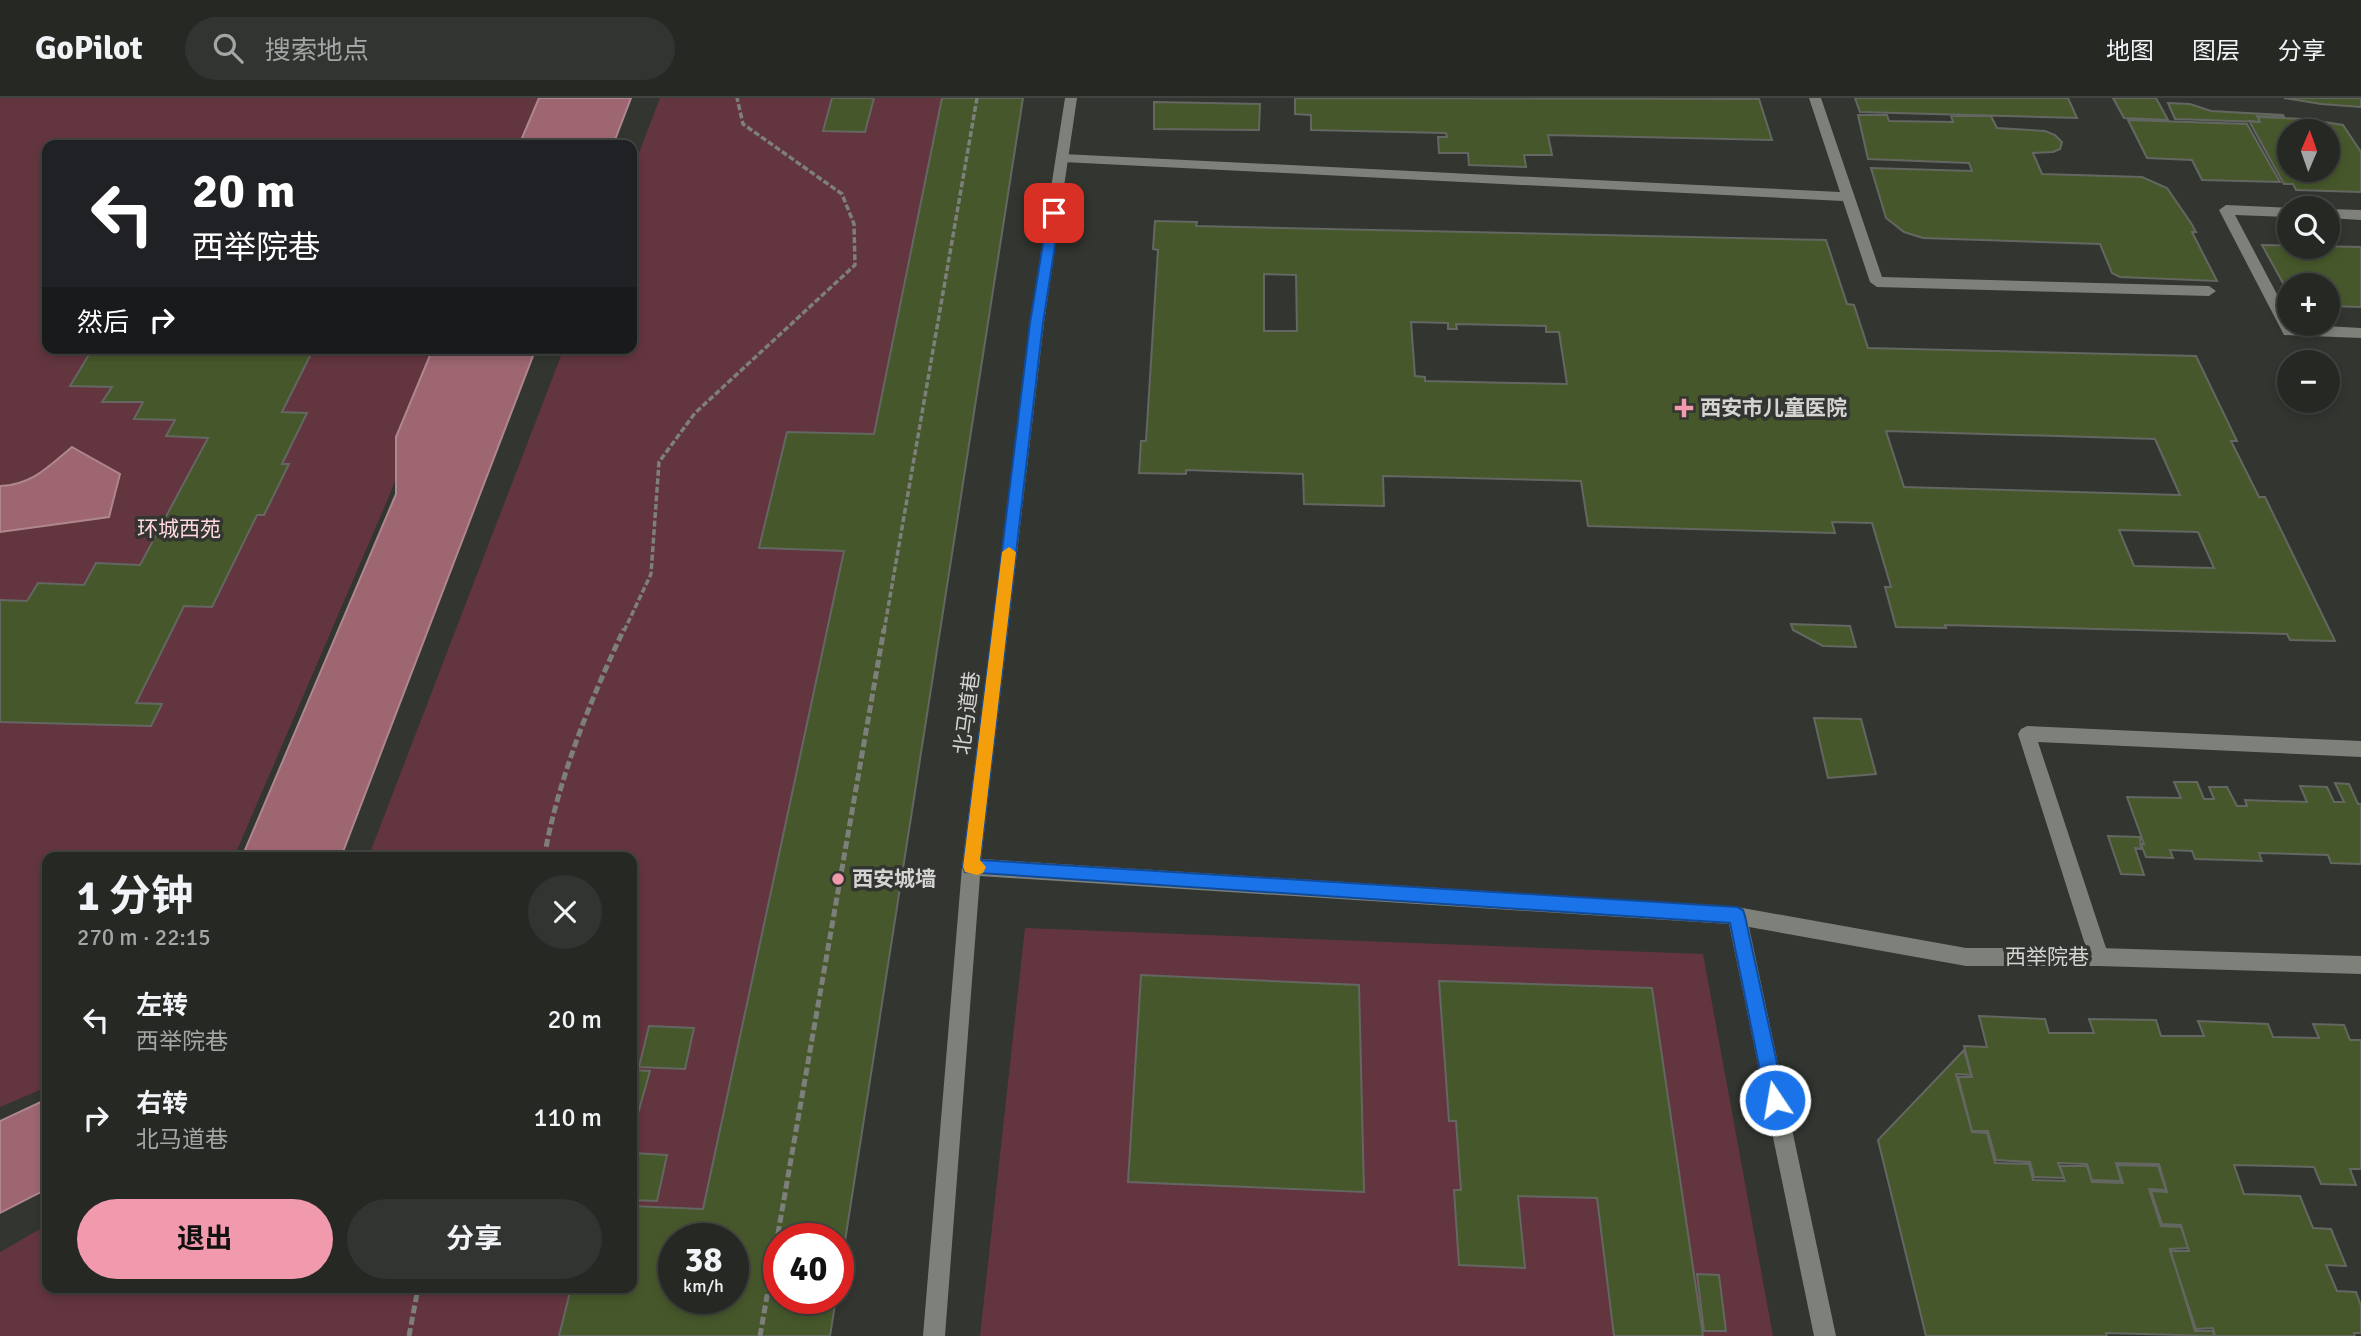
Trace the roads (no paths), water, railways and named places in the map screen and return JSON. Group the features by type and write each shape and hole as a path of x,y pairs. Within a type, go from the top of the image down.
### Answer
{"street":[{"name":"北马道巷","path":"934,1336 971,867 1037,323 1070,98"},
{"path":"1815,98 1877,282 2209,291"},
{"path":"1063,158 1848,197"},
{"path":"2277,212 2225,210 2289,331 2361,333"},
{"path":"2340,214 2361,215"},
{"path":"2099,957 2027,734 2361,749"},
{"name":"西举院巷","path":"971,867 1737,916 1966,957 2099,957 2361,965"},
{"path":"1737,916 1825,1336"}],"place":[{"name":"西安市儿童医院","path":"1684,408"},
{"name":"西安城墙","path":"838,879"}],"park label":[{"name":"环城西苑","path":"179,529"}]}
